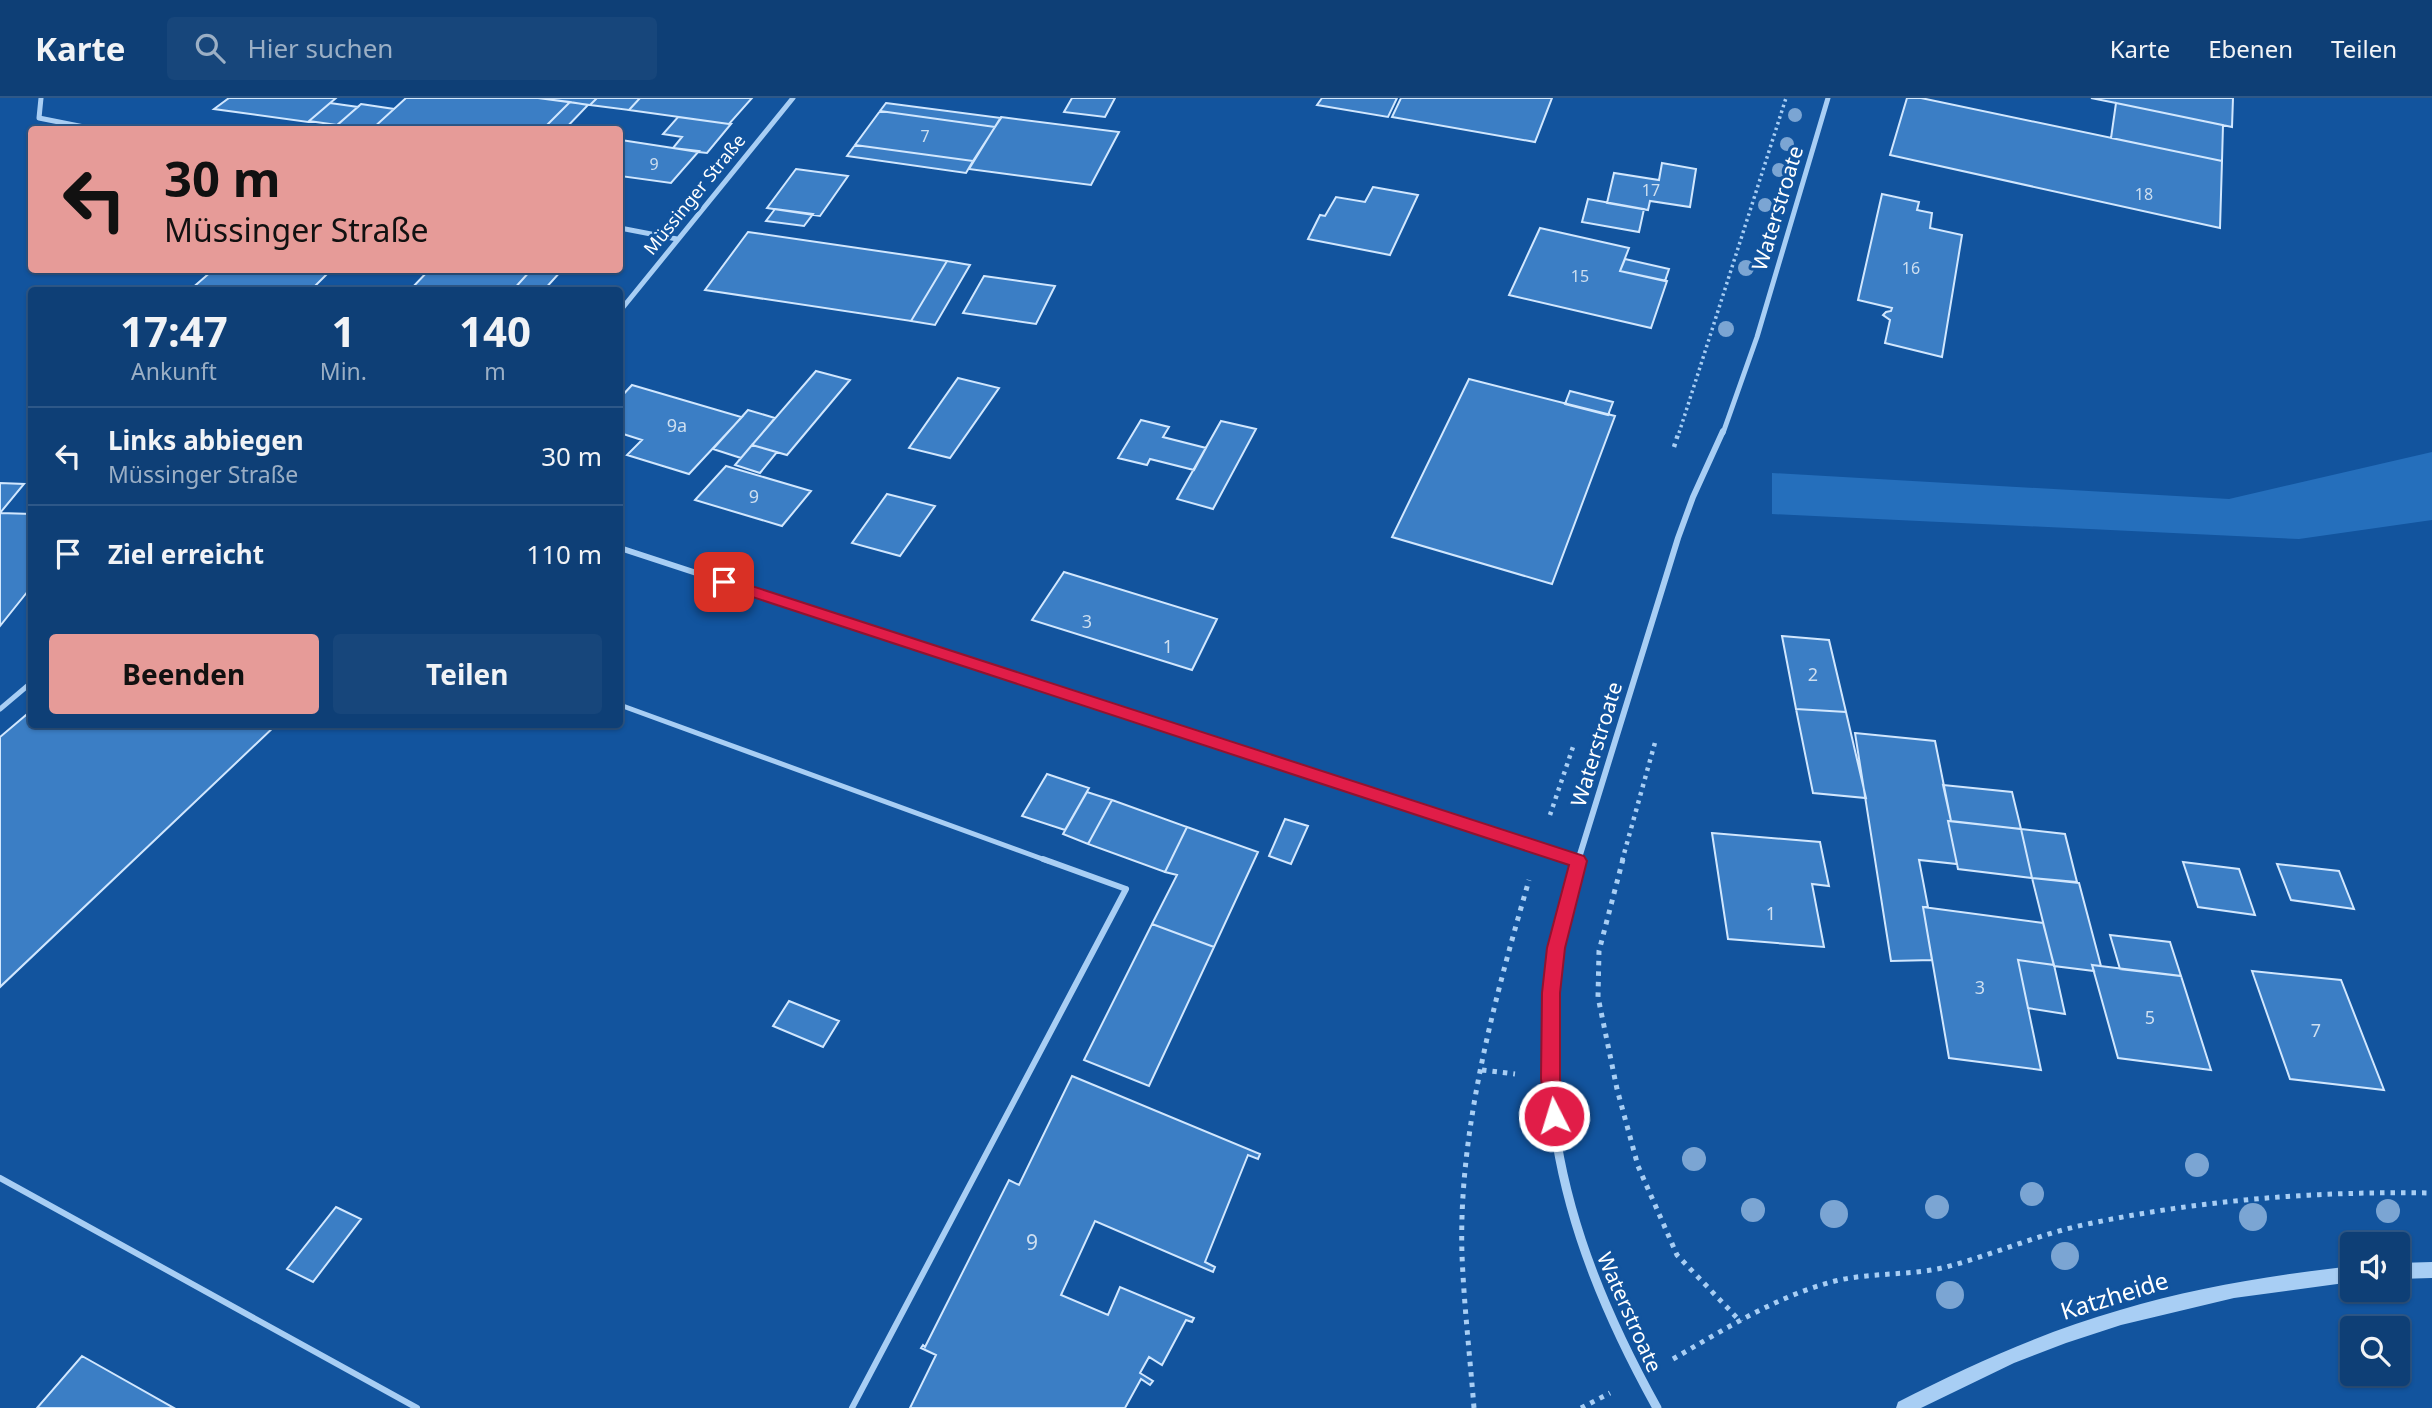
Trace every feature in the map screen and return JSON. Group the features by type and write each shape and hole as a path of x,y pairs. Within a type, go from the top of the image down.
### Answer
{"street":[{"path":"41,98 39,118 79,126"},
{"name":"Müssinger Straße","path":"623,307 793,98"},
{"name":"Waterstroate","path":"1657,1408 1588,1264 1570,1207 1554,1116 1550,1066 1551,993 1556,948 1578,861 1688,509 1730,416 1828,98"},
{"path":"623,229 677,239"},
{"path":"623,549 1578,861"},
{"path":"2410,1271 2432,1270"},
{"name":"Katzheide","path":"1904,1408 2012,1354 2130,1314 2235,1289 2340,1276"}],"lane":[{"path":"0,709 28,685"},
{"path":"623,706 1126,889 852,1408"},
{"path":"0,1178 417,1408"}],"path":[{"path":"1658,731 1606,918 1600,951 1598,997 1617,1089 1638,1166 1678,1255 1741,1322"},
{"path":"1474,1408 1462,1253 1466,1169 1476,1093 1514,932 1539,848"},
{"path":"1640,1377 1741,1322 1813,1287 1840,1280 1933,1271 2082,1226 2218,1202 2294,1195 2432,1193"}],"shaded area":[{"path":"2432,452 2432,520 2299,539 1772,514 1772,473 2229,499"}],"building":[{"path":"229,98 336,98 308,122 214,109"},
{"path":"406,98 538,98 570,102 546,126 375,126"},
{"path":"538,98 597,98 590,105"},
{"path":"597,98 640,98 629,110 590,105"},
{"path":"640,98 752,98 729,124 629,110"},
{"path":"1072,98 1115,98 1105,117 1064,112"},
{"path":"1322,98 1397,98 1388,117 1317,105"},
{"path":"1401,98 1552,98 1535,142 1392,117"},
{"path":"1907,98 1921,98 2222,161 2220,228 1890,155"},
{"path":"2091,98 2233,98 2232,127 2116,103"},
{"path":"570,102 588,105 568,126 546,126"},
{"path":"330,103 358,107 337,125 309,121"},
{"path":"886,103 1001,118 995,127 880,111"},
{"path":"2116,103 2223,125 2222,161 2111,138"},
{"path":"361,104 394,109 375,126 336,126"},
{"path":"880,111 995,127 973,161 855,145"},
{"path":"678,117 731,124 707,153 698,152 673,148 682,137 663,134"},
{"path":"1001,117 1119,132 1091,185 969,169"},
{"path":"623,140 699,151 671,183 623,176"},
{"path":"855,145 973,161 966,173 847,156"},
{"path":"1662,163 1696,169 1690,207 1650,201 1648,210 1607,203 1614,173 1659,180"},
{"path":"796,169 848,176 820,216 767,208"},
{"path":"1373,187 1418,195 1390,255 1308,239 1320,215 1325,216 1336,197 1365,202"},
{"path":"1882,194 1919,202 1917,210 1932,213 1930,228 1962,235 1942,357 1885,343 1890,320 1883,315 1892,308 1858,300"},
{"path":"1588,199 1644,209 1639,232 1582,222"},
{"path":"775,209 813,214 804,226 766,221"},
{"path":"1540,228 1629,248 1620,271 1667,281 1651,328 1509,295"},
{"path":"748,232 947,261 911,321 705,290"},
{"path":"1625,259 1669,269 1665,281 1620,271"},
{"path":"947,261 970,265 935,325 911,321"},
{"path":"210,273 328,273 314,287 193,287"},
{"path":"426,273 528,273 516,287 413,287"},
{"path":"528,273 559,273 547,287 516,287"},
{"path":"984,276 1055,286 1036,324 963,313"},
{"path":"816,371 850,380 787,455 752,445"},
{"path":"958,378 999,388 950,458 909,448"},
{"path":"1469,379 1615,416 1552,584 1392,537"},
{"path":"632,385 742,417 689,474 627,455 642,440 623,434 623,395"},
{"path":"1570,391 1613,402 1608,415 1565,404"},
{"path":"748,410 775,418 741,458 713,449"},
{"path":"1141,420 1169,427 1163,437 1206,448 1194,470 1150,459 1147,465 1118,458"},
{"path":"1221,421 1256,429 1213,509 1177,499"},
{"path":"752,445 777,452 760,473 735,465"},
{"path":"726,466 811,491 782,526 695,500"},
{"path":"0,483 24,484 0,513"},
{"path":"887,494 935,506 900,556 852,543"},
{"path":"0,513 28,514 28,591 0,626"},
{"path":"1064,572 1217,619 1192,670 1032,620"},
{"path":"1782,636 1829,640 1846,712 1796,709"},
{"path":"1796,709 1846,712 1866,798 1813,793"},
{"path":"28,713 28,728 273,728 0,987 0,737"},
{"path":"1855,733 1935,741 1957,864 1919,860 1928,907 1923,907 1932,960 1891,961"},
{"path":"1047,774 1089,788 1065,830 1022,816"},
{"path":"1943,785 2012,792 2021,829 1951,821"},
{"path":"1087,792 1112,800 1088,844 1063,834"},
{"path":"1112,800 1187,827 1165,872 1088,844"},
{"path":"1285,819 1308,826 1291,864 1269,856"},
{"path":"1948,821 2021,829 2032,878 1958,869"},
{"path":"1187,827 1258,852 1214,947 1152,924 1177,875 1165,872"},
{"path":"2021,829 2065,834 2077,882 2032,878"},
{"path":"1712,833 1820,842 1829,886 1812,884 1824,947 1728,939"},
{"path":"2183,862 2239,869 2255,915 2198,907"},
{"path":"2277,864 2339,871 2354,909 2291,900"},
{"path":"2032,878 2079,883 2101,966 2092,965 2094,971 2054,966"},
{"path":"1923,907 2043,923 2054,965 2018,960 2041,1070 1949,1058"},
{"path":"1152,924 1214,947 1149,1086 1084,1060"},
{"path":"2110,935 2170,942 2181,976 2120,969"},
{"path":"2018,960 2054,965 2065,1014 2028,1008"},
{"path":"2092,965 2181,976 2211,1070 2118,1058"},
{"path":"2252,971 2341,980 2384,1090 2290,1079"},
{"path":"789,1001 839,1021 823,1047 773,1026"},
{"path":"1072,1076 1260,1154 1258,1159 1248,1155 1205,1262 1215,1267 1213,1272 1095,1221 1061,1295 1108,1315 1120,1287 1194,1318 1192,1322 1186,1320 1162,1365 1149,1357 1140,1373 1153,1381 1150,1385 1141,1379 1125,1408 910,1408 936,1355 921,1348 923,1345 925,1347 1009,1180 1019,1185"},
{"path":"336,1207 361,1219 313,1282 287,1269"},
{"path":"82,1356 174,1408 37,1408"}],"route":[{"path":"724,582 1578,861 1556,948 1551,993 1550,1040 1554,1116"}]}
